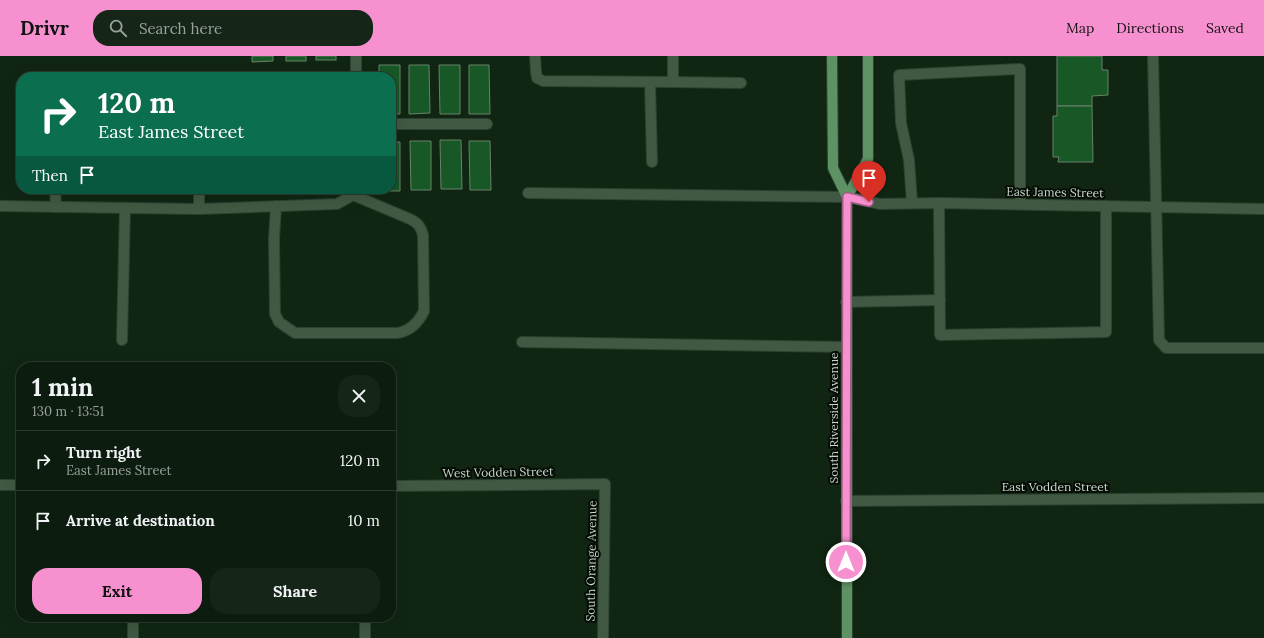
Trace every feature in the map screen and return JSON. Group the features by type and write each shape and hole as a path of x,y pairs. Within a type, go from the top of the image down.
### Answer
{"main road":[{"name":"South Riverside Avenue","path":"832,56 833,168 847,197 847,638"},
{"name":"South Riverside Avenue","path":"847,197 868,159 868,56"}],"street":[{"path":"356,56 356,72"},
{"path":"535,56 537,78 543,81 741,83"},
{"path":"673,56 673,82"},
{"path":"1153,56 1159,340 1166,348 1264,348"},
{"path":"912,203 909,160 901,123 898,75 1020,69 1020,204"},
{"path":"650,82 652,162"},
{"path":"396,124 487,124"},
{"name":"East James Street","path":"528,193 847,197 880,204 1020,204 1264,209"},
{"path":"55,194 56,207"},
{"path":"199,194 199,209"},
{"path":"0,206 199,209 337,204 351,194"},
{"path":"276,206 274,239 275,314 279,322 295,333 398,333 407,331 420,320 424,312 423,235 421,227 417,222 358,194"},
{"path":"939,203 940,335 1106,332 1106,206"},
{"path":"122,340 125,208"},
{"path":"846,302 940,300"},
{"path":"522,342 846,347"},
{"name":"West Vodden Street","path":"396,486 606,484"},
{"name":"South Orange Avenue","path":"603,638 606,484"},
{"path":"0,485 16,485"},
{"name":"East Vodden Street","path":"846,501 1264,498"},
{"path":"133,622 133,638"},
{"path":"365,622 365,638"}],"building":[{"path":"252,56 273,56 273,61 252,62"},
{"path":"286,56 306,56 306,61 286,61"},
{"path":"316,56 336,56 336,60 316,60"},
{"path":"1057,56 1102,56 1102,70 1108,70 1108,95 1092,96 1092,106 1057,106"},
{"path":"379,65 400,65 400,114 396,114 396,72 379,72"},
{"path":"409,65 429,65 430,113 409,114"},
{"path":"439,65 460,65 460,114 440,114"},
{"path":"469,65 489,65 490,114 469,114"},
{"path":"1057,106 1092,106 1093,162 1058,162 1059,157 1053,157 1053,116 1057,116"},
{"path":"440,140 461,140 462,189 441,189"},
{"path":"410,141 431,141 431,190 411,190"},
{"path":"469,141 490,141 491,190 470,190"},
{"path":"396,142 400,142 400,191 396,191"}],"route":[{"path":"846,562 847,197 869,202"}]}
